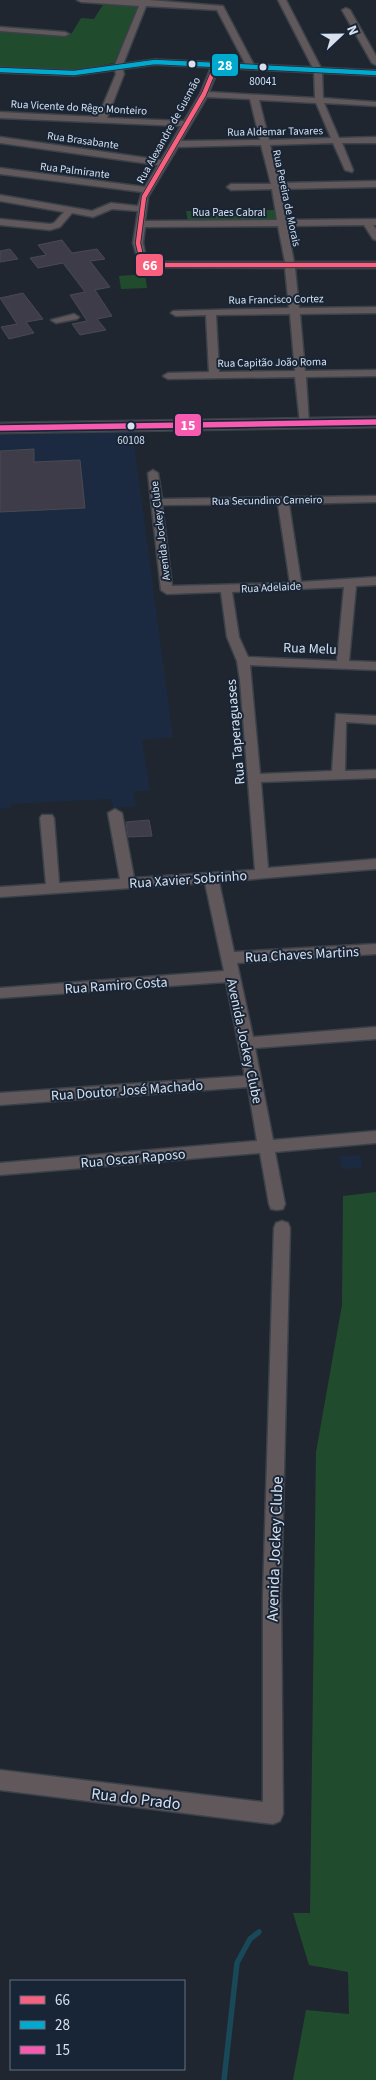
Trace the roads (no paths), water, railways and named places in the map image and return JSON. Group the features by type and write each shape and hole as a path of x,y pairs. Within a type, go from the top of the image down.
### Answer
{"main road":[{"path":"0,428 376,422"}],"street":[{"path":"81,0 144,2 220,8 236,48 251,67"},
{"path":"282,0 318,70 319,101 349,170"},
{"path":"102,120 120,74 118,67 144,2"},
{"path":"346,10 376,63"},
{"path":"0,29 65,34"},
{"path":"0,70 74,73 155,62 376,73"},
{"name":"Rua Alexandre de Gusmão","path":"216,65 204,94 147,190 142,209 138,243 143,265 290,266"},
{"path":"204,94 376,104"},
{"name":"Rua Pereira de Morais","path":"254,98 276,186 290,266 305,423"},
{"name":"Rua Vicente do Rêgo Monteiro","path":"0,115 186,124"},
{"name":"Rua Brasabante","path":"0,140 163,163"},
{"name":"Rua Aldemar Tavares","path":"174,144 376,140"},
{"name":"Rua Palmirante","path":"0,171 147,190"},
{"path":"231,187 376,184"},
{"path":"0,198 95,214 111,206 142,209"},
{"path":"0,222 50,228 57,225 70,210"},
{"path":"372,222 376,237"},
{"name":"Rua Paes Cabral","path":"141,224 372,222"},
{"path":"290,266 376,265"},
{"name":"Rua Francisco Cortez","path":"176,312 376,310"},
{"path":"211,312 214,376"},
{"path":"56,320 74,317"},
{"name":"Rua Capitão João Roma","path":"168,376 376,373"},
{"name":"Avenida Jockey Clube","path":"153,474 158,502 166,589"},
{"name":"Rua Secundino Carneiro","path":"158,502 376,499"},
{"path":"283,500 296,585"},
{"name":"Rua Adelaide","path":"166,589 226,589 376,581"},
{"path":"343,664 350,582"},
{"name":"Rua Taperaguases","path":"226,589 233,637 243,661 255,778 256,814 262,874"},
{"name":"Rua Melu","path":"243,661 376,666"},
{"path":"338,776 340,718 376,720"},
{"path":"255,778 376,774"},
{"path":"115,813 128,883"},
{"path":"47,818 54,889"},
{"name":"Rua Xavier Sobrinho","path":"0,892 211,878 376,864"},
{"name":"Avenida Jockey Clube","path":"211,878 247,1043 277,1204"},
{"name":"Rua Chaves Martins","path":"228,958 376,950"},
{"name":"Rua Ramiro Costa","path":"0,993 231,976"},
{"path":"247,1043 376,1033"},
{"name":"Rua Doutor José Machado","path":"0,1100 254,1080"},
{"name":"Rua Oscar Raposo","path":"0,1169 376,1137"},
{"name":"Avenida Jockey Clube","path":"272,1814 272,1595 282,1284 282,1228"},
{"name":"Rua do Prado","path":"0,1780 272,1814"}],"waterway":[{"path":"224,2080 237,1963 250,1939 259,1932"}],"place":[{"name":"80041","path":"263,67"},
{"name":"60108","path":"131,426"}]}
